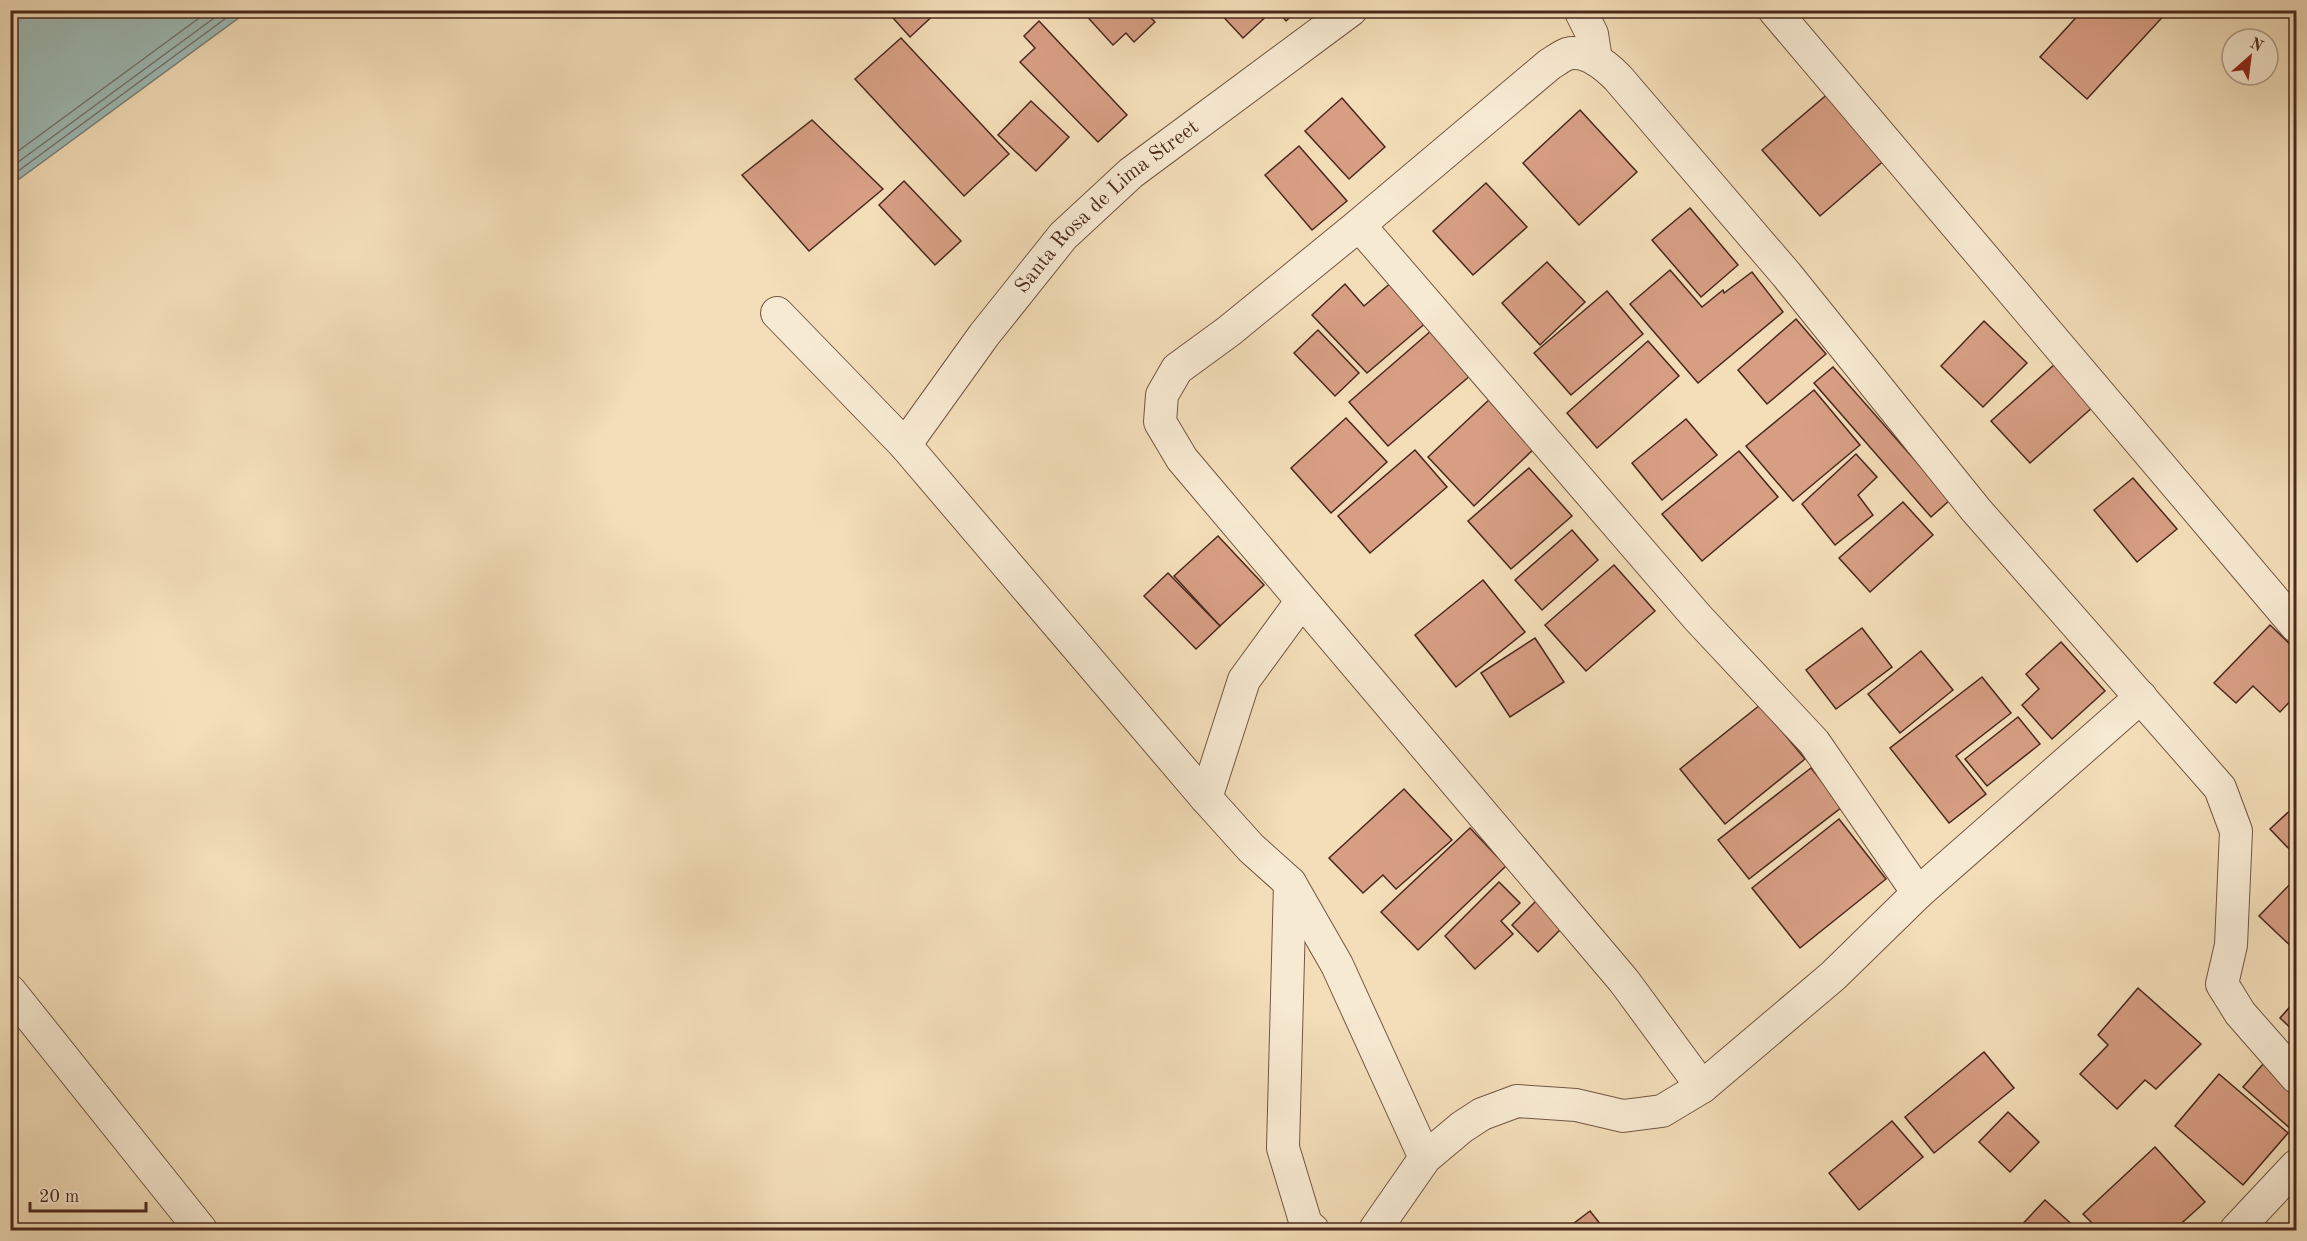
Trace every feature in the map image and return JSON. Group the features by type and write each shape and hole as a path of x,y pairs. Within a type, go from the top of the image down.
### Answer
{"street":[{"name":"Santa Rosa de Lima Street","path":"905,445 984,335 1063,236 1131,173 1351,10"},
{"path":"1580,10 1592,34 1596,60"},
{"path":"1774,10 2296,626"},
{"path":"1702,1087 1624,981 1182,459 1160,422 1162,395 1177,369 1229,331 1359,225 1550,64 1568,54 1583,55 1596,60 1618,78 1779,265 1976,510 2220,788 2236,831 2231,945 2222,984 2240,1013 2296,1077"},
{"path":"1359,225 1690,609 1814,742 1918,893"},
{"path":"777,313 905,445 1206,798 1251,848 1290,883 1337,965 1425,1158"},
{"path":"1206,798 1244,680 1301,602"},
{"path":"1374,1230 1425,1158 1462,1127 1482,1114 1517,1101 1576,1105 1623,1116 1662,1111 1702,1087 1833,976 1918,893 2140,697"},
{"path":"1290,883 1283,1148 1306,1224 1312,1230"},
{"path":"10,991 201,1230"},
{"path":"2236,1230 2296,1166"}],"water":[{"path":"11,10 248,10 248,11 11,185"}],"building":[{"path":"886,10 939,10 910,37"},
{"path":"1081,10 1151,10 1147,14 1155,22 1134,42 1126,33 1113,45"},
{"path":"1217,10 1273,10 1243,38"},
{"path":"1277,10 1298,10 1286,21"},
{"path":"2083,10 2169,10 2087,99 2040,57"},
{"path":"1039,21 1127,115 1098,142 1020,62 1035,48 1024,36"},
{"path":"901,38 1009,154 964,196 855,79"},
{"path":"1830,92 1887,158 1820,216 1762,150"},
{"path":"1342,98 1385,147 1349,179 1305,131"},
{"path":"1031,101 1069,137 1036,171 998,135"},
{"path":"1580,110 1637,172 1579,225 1523,163"},
{"path":"812,120 883,189 809,251 742,175"},
{"path":"1299,146 1347,201 1312,230 1265,175"},
{"path":"904,181 961,241 935,265 879,205"},
{"path":"1486,183 1527,227 1473,275 1433,231"},
{"path":"1690,208 1738,265 1701,297 1652,240"},
{"path":"1547,262 1585,302 1540,345 1502,303"},
{"path":"1670,270 1702,307 1723,290 1724,293 1752,272 1783,312 1698,383 1630,304"},
{"path":"1393,281 1428,321 1367,373 1312,315 1345,284 1364,306"},
{"path":"1607,291 1643,334 1571,395 1534,353"},
{"path":"1796,319 1826,354 1767,404 1738,370"},
{"path":"1984,321 2027,363 1983,407 1941,366"},
{"path":"1318,330 1359,373 1335,396 1294,353"},
{"path":"1432,330 1471,375 1388,446 1349,402"},
{"path":"1648,341 1679,376 1597,448 1567,413"},
{"path":"2055,364 2094,406 2030,463 1991,421"},
{"path":"1833,367 1950,500 1931,517 1814,383"},
{"path":"1814,390 1860,445 1793,501 1746,446"},
{"path":"1492,397 1538,445 1474,506 1428,457"},
{"path":"1346,418 1387,462 1331,513 1291,468"},
{"path":"1686,419 1717,455 1662,500 1632,463"},
{"path":"1415,450 1447,487 1370,553 1338,516"},
{"path":"1739,451 1778,497 1702,561 1662,514"},
{"path":"1856,454 1877,477 1858,495 1873,515 1835,545 1802,504"},
{"path":"1529,468 1572,516 1511,569 1468,521"},
{"path":"2133,478 2177,529 2137,562 2094,510"},
{"path":"1903,502 1933,535 1870,592 1839,558"},
{"path":"1572,530 1598,560 1542,610 1515,580"},
{"path":"1218,536 1264,585 1220,626 1174,576"},
{"path":"1614,565 1655,611 1586,671 1545,625"},
{"path":"1168,573 1220,626 1196,649 1144,596"},
{"path":"1483,580 1525,632 1456,687 1415,635"},
{"path":"2270,625 2296,650 2296,695 2280,712 2253,686 2236,703 2214,683"},
{"path":"1862,628 1892,667 1836,709 1806,670"},
{"path":"1535,638 1564,682 1510,717 1481,673"},
{"path":"2061,642 2105,691 2052,739 2022,705 2039,689 2026,674"},
{"path":"1921,651 1953,690 1900,733 1868,694"},
{"path":"1982,677 2011,713 1956,756 1986,794 1949,823 1890,748"},
{"path":"1760,705 1805,759 1725,824 1680,769"},
{"path":"2018,717 2040,744 1987,786 1965,759"},
{"path":"1811,768 1842,807 1749,879 1718,840"},
{"path":"1404,789 1452,840 1396,889 1383,875 1363,893 1329,858"},
{"path":"2296,805 2296,848 2292,852 2270,829"},
{"path":"1839,819 1886,879 1800,948 1752,888"},
{"path":"1470,828 1506,866 1418,950 1381,912"},
{"path":"2296,878 2296,951 2259,916"},
{"path":"1499,882 1520,903 1501,921 1513,934 1475,969 1445,936"},
{"path":"1540,897 1566,924 1538,952 1512,925"},
{"path":"2138,988 2201,1044 2156,1089 2145,1080 2117,1109 2080,1074 2108,1045 2098,1035"},
{"path":"2296,1000 2296,1033 2280,1018"},
{"path":"1984,1052 2014,1088 1934,1153 1905,1117"},
{"path":"2264,1063 2296,1091 2296,1127 2293,1131 2243,1087"},
{"path":"2219,1074 2288,1133 2243,1185 2175,1126"},
{"path":"2008,1112 2039,1142 2010,1172 1979,1142"},
{"path":"1892,1121 1923,1157 1859,1210 1829,1173"},
{"path":"2155,1147 2205,1202 2174,1230 2099,1230 2083,1214"},
{"path":"2045,1200 2078,1230 2017,1230"},
{"path":"1590,1211 1605,1230 1565,1230"},
{"path":"1617,1224 1623,1230 1611,1230"}]}
